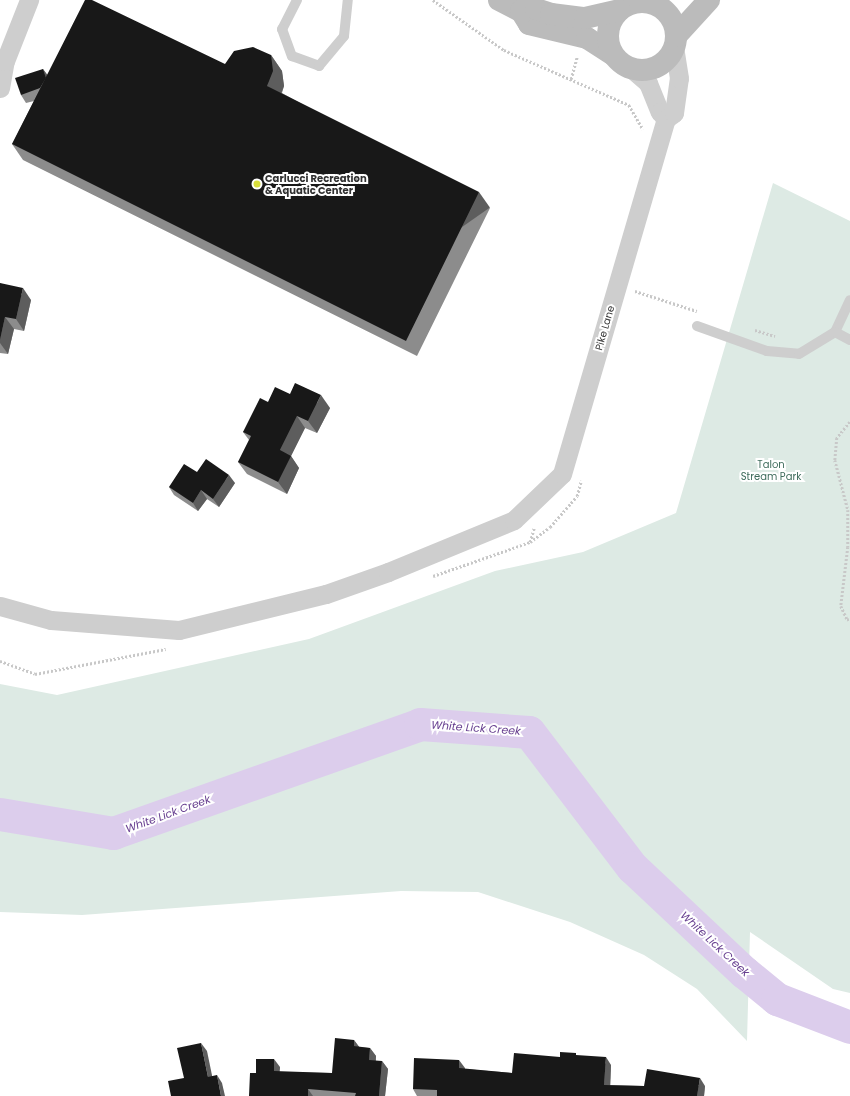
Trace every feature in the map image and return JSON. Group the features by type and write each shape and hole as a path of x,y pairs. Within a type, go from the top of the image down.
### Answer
{"street":[{"path":"0,88 5,61 29,0"},
{"path":"499,0 521,11 529,24 587,38 613,55 648,83 660,112 666,119"},
{"path":"632,69 648,70 660,66 669,58 675,42 709,0"},
{"path":"521,11 536,9 551,14 585,18 619,10 638,2 665,3 670,16 675,42"},
{"path":"613,55 607,37 608,29 619,10"},
{"name":"Pike Lane","path":"0,606 51,620 179,630 326,594 391,571 514,520 562,474 666,119 674,113 678,98 680,78 675,42"}],"lane":[{"path":"297,0 282,29 292,56 319,66 344,36 348,0"},
{"path":"697,326 767,351 799,354 835,332 850,300"},
{"path":"835,332 850,340"}],"path":[{"path":"433,0 504,50 629,105 645,132"},
{"path":"632,298 634,291 702,312"},
{"path":"753,329 782,338"},
{"path":"850,422 837,438 835,460 848,510 848,547 841,606 850,620"},
{"path":"530,542 550,527 577,496 582,479"}],"green space":[{"name":"Talon Stream Park","path":"773,183 850,221 850,993 833,989 750,932 747,1041 697,989 644,955 570,922 478,892 401,891 82,915 0,912 0,684 57,695 309,639 495,571 583,552 676,513"}],"building":[{"name":"Carlucci Recreation & Aquatic Center","path":"85,0 92,0 225,64 234,51 253,47 271,55 273,71 267,86 479,192 406,341 12,144"},
{"path":"43,69 46,78 40,88 21,95 15,78"},
{"path":"0,283 23,288 16,319 5,317 0,340"},
{"path":"295,383 321,395 308,421 297,416 280,450 291,456 278,482 238,462 251,436 243,432 260,398 268,402 275,387 290,394"},
{"path":"206,459 229,475 213,499 201,490 193,503 169,487 184,464 197,472"},
{"path":"335,1038 354,1040 354,1046 370,1048 369,1060 382,1061 379,1096 355,1096 356,1093 308,1089 308,1096 249,1096 250,1073 256,1073 256,1059 274,1059 274,1071 332,1073"},
{"path":"201,1043 208,1077 217,1075 221,1096 171,1096 168,1081 184,1078 177,1048"},
{"path":"560,1052 576,1053 576,1055 606,1057 604,1085 644,1086 647,1069 700,1078 697,1096 437,1096 437,1090 413,1089 414,1058 459,1060 459,1068 512,1073 514,1053 560,1057"}],"waterway":[{"name":"White Lick Creek","path":"0,814 113,833 420,724 529,732 632,867 744,972 777,999 850,1027"}],"place":[{"name":"Carlucci Recreation & Aquatic Center","path":"257,184"}]}
